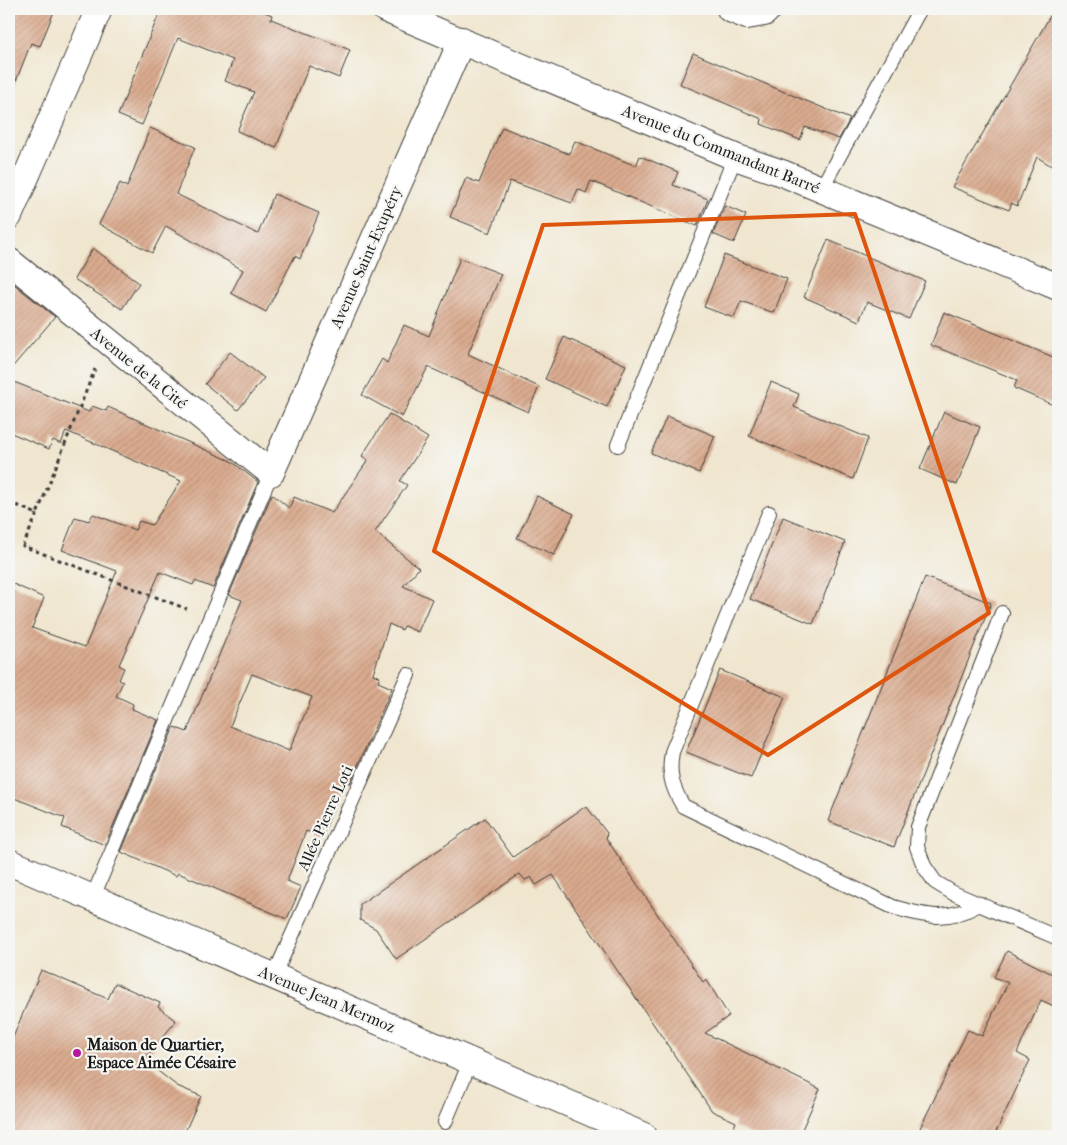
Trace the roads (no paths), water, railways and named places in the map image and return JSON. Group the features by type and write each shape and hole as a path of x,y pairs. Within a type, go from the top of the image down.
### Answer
{"street":[{"path":"9,216 99,9"},
{"name":"Avenue du Commandant Barré","path":"385,9 735,157 820,189 1058,287"},
{"path":"730,9 747,16 764,13 768,9"},
{"name":"Avenue Saint-Exupéry","path":"271,473 462,40"},
{"name":"Avenue de la Cité","path":"9,261 271,473"},
{"name":"Avenue Jean Mermoz","path":"9,862 471,1060 643,1136"}],"lane":[{"path":"820,189 920,9"},
{"path":"618,445 735,157"},
{"path":"92,899 271,473"},
{"path":"769,513 672,752 669,769 673,789 683,806 893,907 927,917 945,917 963,913 980,904"},
{"path":"1002,613 918,827 917,847 924,866 935,882 952,893 1058,938"},
{"name":"Allée Pierre Loti","path":"274,976 408,675"},
{"path":"444,1122 471,1060"}],"place":[{"name":"Maison de Quartier, Espace Aimée Césaire","path":"77,1053"}]}
